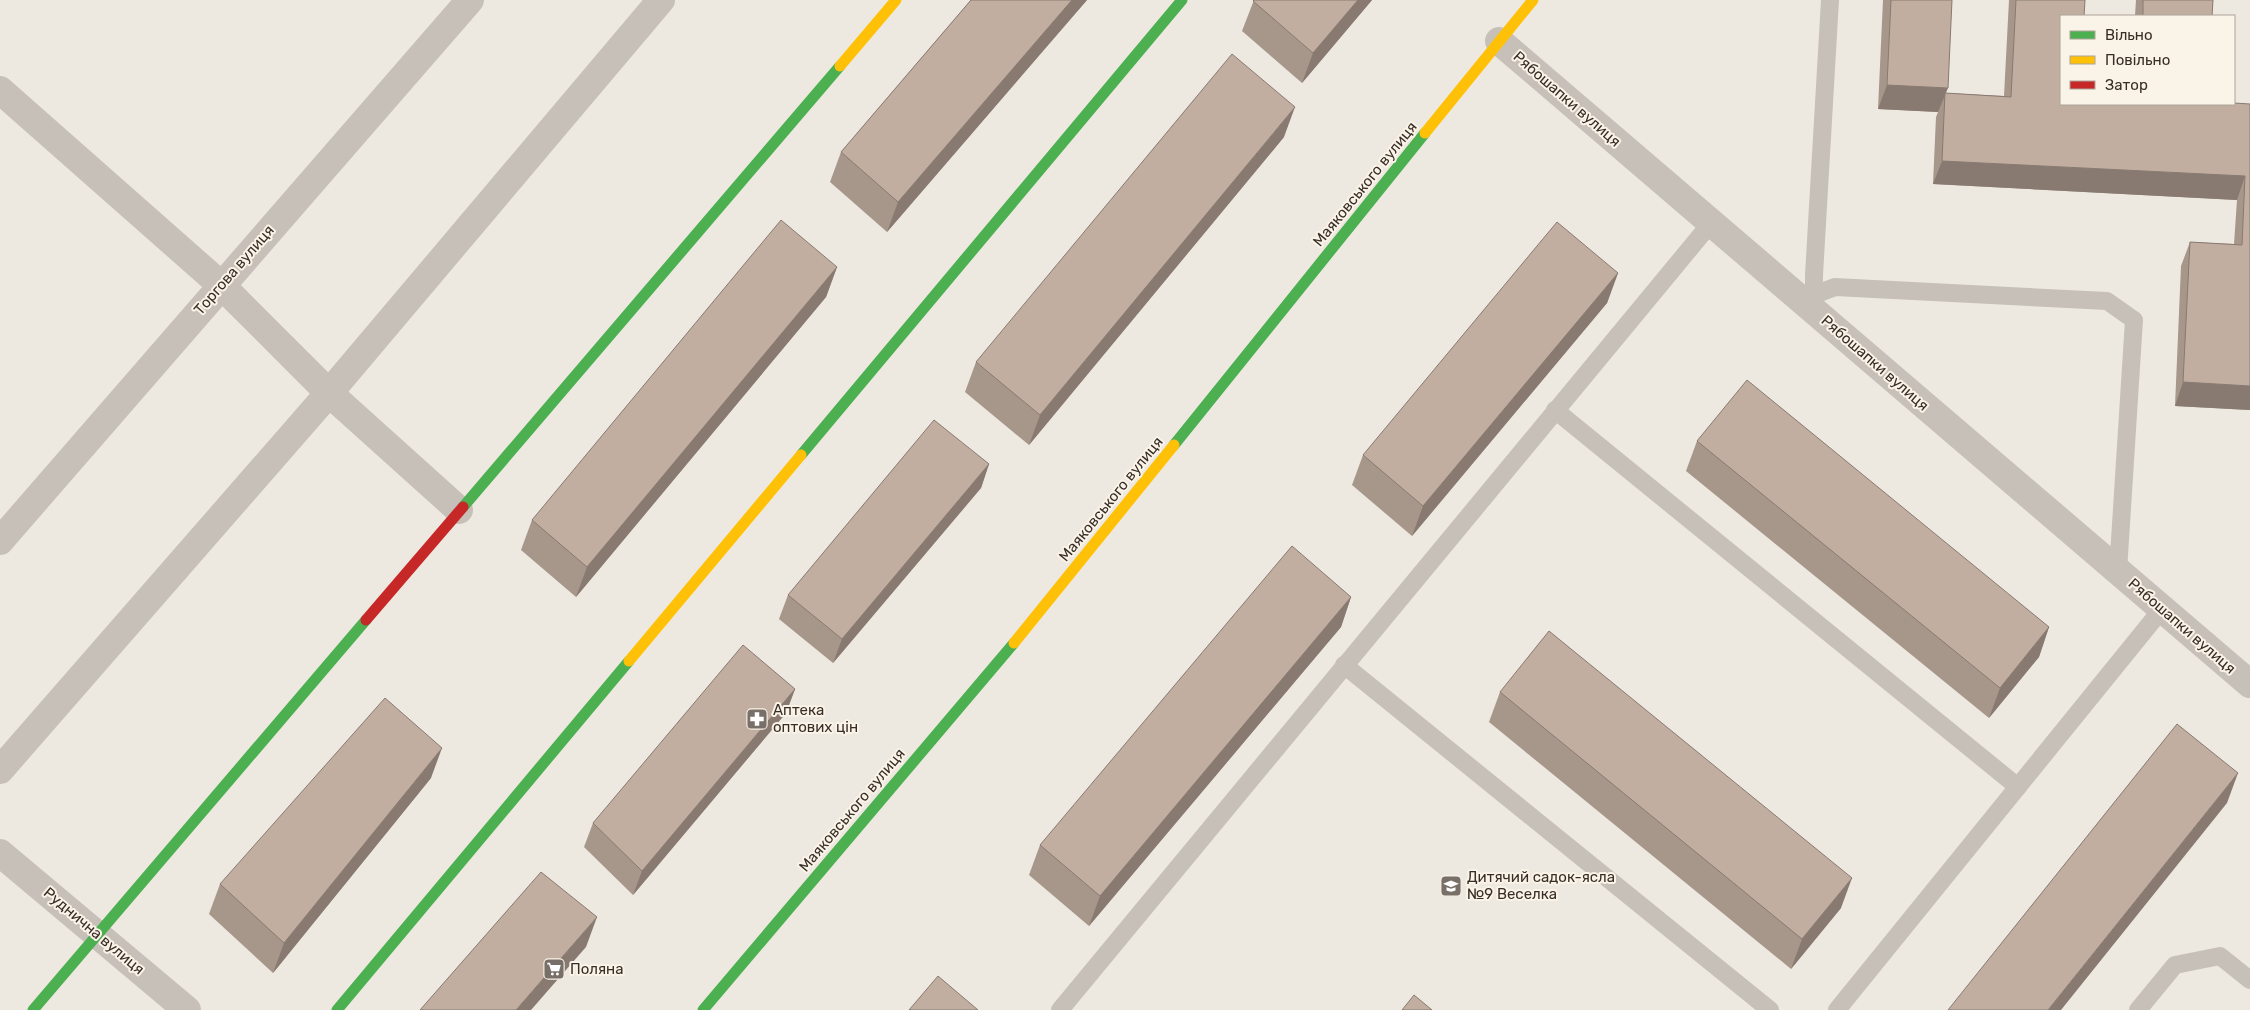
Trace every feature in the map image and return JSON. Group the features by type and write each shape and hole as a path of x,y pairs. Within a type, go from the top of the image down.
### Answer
{"street":[{"name":"Торгова вулиця","path":"0,541 220,285 470,0"},
{"path":"0,770 329,393 661,0"},
{"path":"33,1010 896,0"},
{"path":"336,1010 1182,0"},
{"name":"Маяковського вулиця","path":"703,1010 1017,639 1533,0"},
{"name":"Рябошапки вулиця","path":"1499,41 1711,223 1813,299 2118,571 2250,684"},
{"path":"0,90 220,285 329,393 459,510"},
{"name":"Руднична вулиця","path":"0,853 187,1010"}],"lane":[{"path":"1813,299 1830,0"},
{"path":"1060,1010 1711,223"},
{"path":"1813,299 1835,287 2106,301 2134,320 2118,571"},
{"path":"1555,410 2018,787"},
{"path":"1837,1010 2162,609"},
{"path":"1344,665 1770,1010"},
{"path":"2138,1010 2175,965 2220,956 2250,980"}],"building":[{"path":"971,0 1072,0 898,202 841,152"},
{"path":"1254,0 1358,0 1313,53"},
{"path":"1891,0 1952,0 1948,88 1887,85"},
{"path":"2016,0 2085,0 2084,15 2060,15 2060,105 2250,104 2250,386 2183,382 2190,242 2242,245 2245,176 1942,161 1945,93 2011,97"},
{"path":"2143,0 2213,0 2212,15 2143,15"},
{"path":"1232,54 1295,107 1040,415 976,362"},
{"path":"781,220 837,267 587,567 532,520"},
{"path":"1557,222 1618,273 1423,506 1363,455"},
{"path":"1747,380 2049,627 2000,688 1697,441"},
{"path":"934,420 989,464 842,639 788,595"},
{"path":"1292,546 1351,597 1100,896 1040,845"},
{"path":"1549,631 1852,878 1802,939 1500,692"},
{"path":"743,645 795,689 642,871 593,823"},
{"path":"385,698 442,748 284,943 220,884"},
{"path":"2177,724 2238,773 2048,1010 1948,1010"},
{"path":"541,872 597,917 516,1010 420,1010"},
{"path":"938,976 978,1010 909,1010"},
{"path":"1414,995 1432,1010 1402,1010"}],"traffic: fast":[{"path":"801,455 1182,0"},
{"path":"463,507 840,66"},
{"path":"1174,445 1425,133"},
{"path":"33,1010 366,620"},
{"path":"703,1010 1014,643"},
{"path":"337,1010 629,661"}],"traffic: slow":[{"path":"840,66 896,0"},
{"path":"1425,133 1533,0"},
{"path":"1014,643 1174,445"},
{"path":"629,661 801,455"}],"traffic: jam":[{"path":"366,620 463,507"}],"place":[{"name":"Аптека оптових цін","path":"757,719"},
{"name":"Дитячий садок-ясла №9 Веселка","path":"1451,886"},
{"name":"Поляна","path":"554,969"}]}
